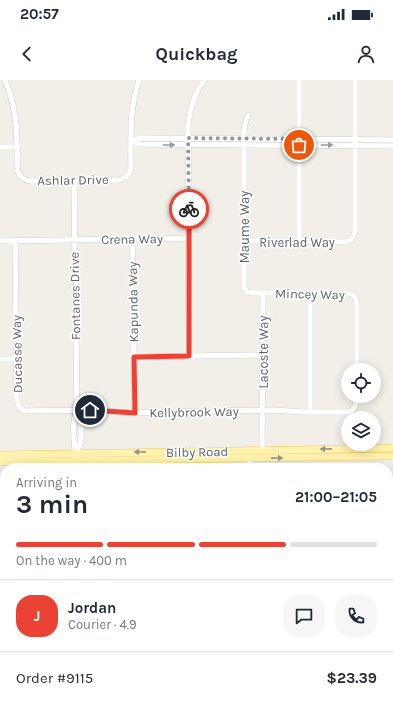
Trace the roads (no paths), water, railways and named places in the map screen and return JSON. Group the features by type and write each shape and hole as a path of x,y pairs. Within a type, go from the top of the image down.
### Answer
{"main road":[{"name":"Bilby Road","path":"0,455 77,461 262,451 393,448"},
{"name":"Bilby Road","path":"0,462 393,456"}],"street":[{"name":"Ashlar Drive","path":"5,80 12,98 15,113 18,172 23,179 30,181 120,180 125,178 131,169 131,112 139,80"},
{"path":"189,356 189,117 197,92 204,80"},
{"path":"299,242 300,80"},
{"path":"355,80 355,142"},
{"name":"Maume Way","path":"248,115 244,127 244,288 249,293 263,293"},
{"path":"130,142 141,138 188,142 355,142 393,140"},
{"path":"355,142 393,146"},
{"name":"Riverlad Way","path":"244,241 345,242 350,240 355,232 355,142"},
{"path":"0,147 17,147"},
{"name":"Fontanes Drive","path":"74,180 77,411 74,422 77,461"},
{"name":"Crena Way","path":"0,241 189,238"},
{"name":"Kapunda Way","path":"132,239 135,413"},
{"name":"Ducasse Way","path":"15,241 17,402 20,408 27,411 77,411"},
{"name":"Mincey Way","path":"263,293 352,294 356,298 357,304 357,363"},
{"name":"Lacoste Way","path":"262,451 263,293"},
{"path":"310,293 310,412"},
{"path":"134,357 263,355"},
{"path":"0,359 17,359"},
{"path":"262,410 310,412 350,411 354,409 356,403"},
{"name":"Kellybrook Way","path":"77,411 96,410 135,413 262,410"},
{"path":"250,458 250,463"}]}
